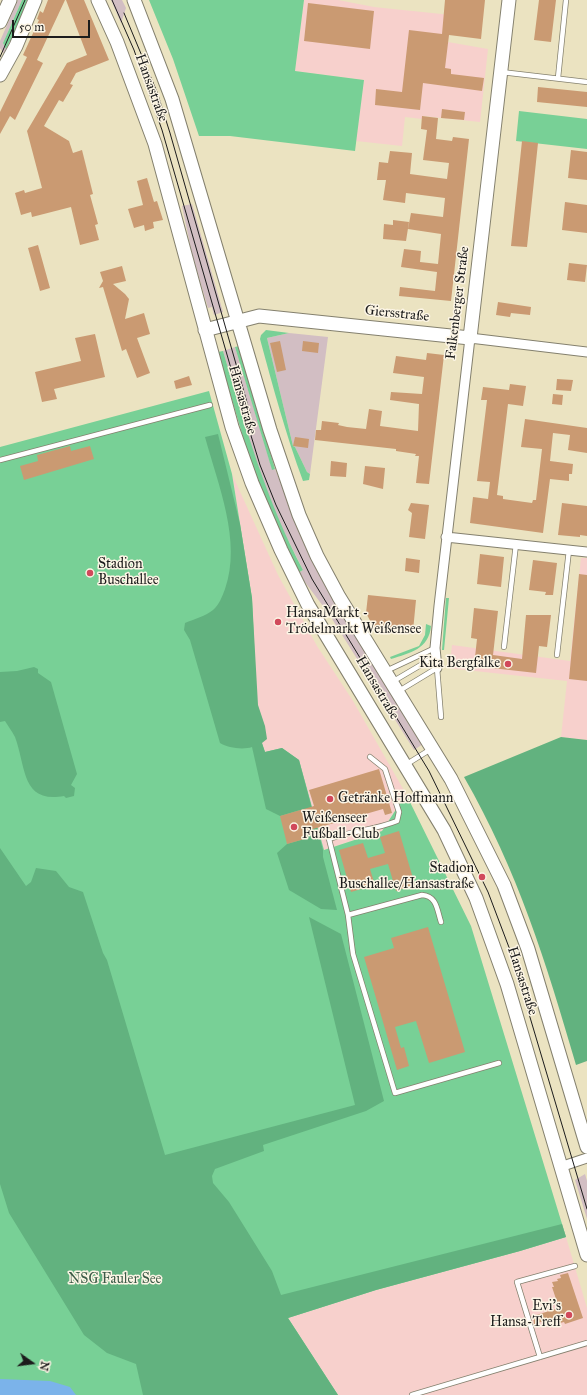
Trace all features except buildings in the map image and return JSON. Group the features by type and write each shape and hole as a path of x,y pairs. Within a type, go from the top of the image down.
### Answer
{"main road":[{"path":"0,22 10,0"},
{"path":"0,75 16,46 35,0"},
{"name":"Hansastraße","path":"98,0 117,42 154,144 232,427 252,483 281,550 308,605 444,830 484,918 507,984 587,1255"},
{"name":"Hansastraße","path":"134,0 172,99 270,430 288,487 303,525 317,556 339,597 432,748 471,816 506,891 528,949 587,1147"},
{"name":"Falkenberger Straße","path":"470,338 509,0"},
{"name":"Giersstraße","path":"205,330 255,316 278,317 470,338"}],"street":[{"name":"Giersstraße","path":"470,338 587,352"},
{"name":"Falkenberger Straße","path":"437,668 435,652 446,537 470,338"},
{"path":"446,537 587,552"},
{"path":"560,1167 587,1158"}],"lane":[{"path":"558,78 566,0"},
{"path":"501,72 587,82"},
{"path":"0,460 210,405"},
{"path":"504,647 516,544"},
{"path":"557,655 569,550"},
{"path":"391,682 435,652"},
{"path":"391,682 435,652"},
{"path":"391,682 437,668 441,717"},
{"path":"406,765 432,748"},
{"path":"370,757 385,769 398,812 397,821 384,827 370,828 329,839 348,915 353,954 395,1093 499,1063"},
{"path":"348,915 422,895 428,896 434,900 441,922"},
{"path":"540,1358 517,1282 576,1266"},
{"path":"412,1395 587,1343"}],"shaded area":[{"path":"18,0 22,0 3,43 6,49 4,54 0,48 0,41"},
{"path":"111,0 122,0 126,8 121,23"},
{"path":"304,0 338,0 374,7 451,15 448,42 488,49 480,122 423,116 422,119 405,117 402,146 356,141 364,80 295,71"},
{"path":"192,204 223,312 214,315 212,307 208,308 192,254 182,206"},
{"path":"289,333 328,337 310,474 307,472 295,447 293,446 267,338"},
{"path":"235,347 272,469 275,469 293,513 423,744 414,750 329,614 298,573 303,570 280,524 256,464 223,351"},
{"path":"232,474 278,575 317,646 353,701 406,794 382,831 323,850 265,752 258,732 252,597"},
{"path":"581,558 587,558 587,740 561,737 567,681 447,668 448,654 451,654 452,645 570,661"},
{"path":"585,1174 587,1181 587,1219 575,1180"},
{"path":"566,1237 587,1308 587,1395 338,1395 288,1318 376,1290"}],"green space":[{"path":"22,0 27,0 13,42 10,41 6,49 3,43"},
{"path":"149,0 304,0 295,71 364,80 355,151 230,136 199,136 173,59"},
{"path":"519,111 587,119 587,149 516,141"},
{"path":"266,330 289,333 267,338 293,446 295,447 307,472 310,474 309,480 303,481 275,393 260,339 261,335"},
{"path":"239,346 275,469 272,470 235,347"},
{"path":"223,351 248,435 267,490 303,570 298,573 271,515 250,461 218,352"},
{"path":"209,391 232,474 252,598 258,732 265,752 282,748 299,760 324,850 382,831 406,794 471,926 566,1237 376,1290 288,1318 338,1395 0,1395 0,447"},
{"path":"218,434 240,524 252,598 258,705 265,726 267,739 262,743 265,752 282,748 299,760 337,910 321,909 289,890 277,853 287,844 308,838 300,810 280,816 266,809 252,747 236,748 220,743 190,640 184,630 185,623 207,614 217,606 225,589 230,571 230,532 222,494 205,437"},
{"path":"446,598 449,598 444,650 442,650"},
{"path":"426,624 431,626 427,640 422,645 405,655 391,659 390,657 419,646 425,635"},
{"path":"34,667 38,669 38,673 51,682 77,774 71,785 75,788 74,796 66,798 64,796 50,797 40,794 32,788 24,771 15,737 5,721 0,722 0,672 17,671"},
{"path":"561,737 587,740 587,1061 576,1065 542,953 515,882 483,812 464,777"},
{"name":"NSG Fauler See","path":"0,848 26,886 31,882 36,868 56,871 69,887 83,892 103,953 107,960 165,1155 355,1105 309,917 341,934 384,1101 366,1111 263,1145 264,1151 215,1169 212,1176 213,1183 229,1202 272,1271 281,1295 562,1224 566,1237 376,1290 288,1318 338,1395 143,1395 136,1364 107,1353 84,1335 9,1213 0,1184"}],"water":[{"path":"0,1379 50,1381 70,1387 76,1395 0,1395"}],"tram line":[{"path":"0,57 25,0"},
{"path":"112,0 134,50 162,130 260,465 276,505 312,579 429,771 488,892 510,950 587,1209"},
{"path":"124,13 157,92 170,133 250,413"}],"place":[{"name":"Stadion Buschallee","path":"90,573"},
{"name":"HansaMarkt - Trödelmarkt Weißensee","path":"278,622"},
{"name":"Kita Bergfalke","path":"508,664"},
{"name":"Getränke Hoffmann","path":"330,799"},
{"name":"Weißenseer Fußball-Club","path":"294,827"},
{"name":"Stadion Buschallee/Hansastraße","path":"482,877"},
{"name":"Evi's Hansa-Treff","path":"569,1315"}]}
